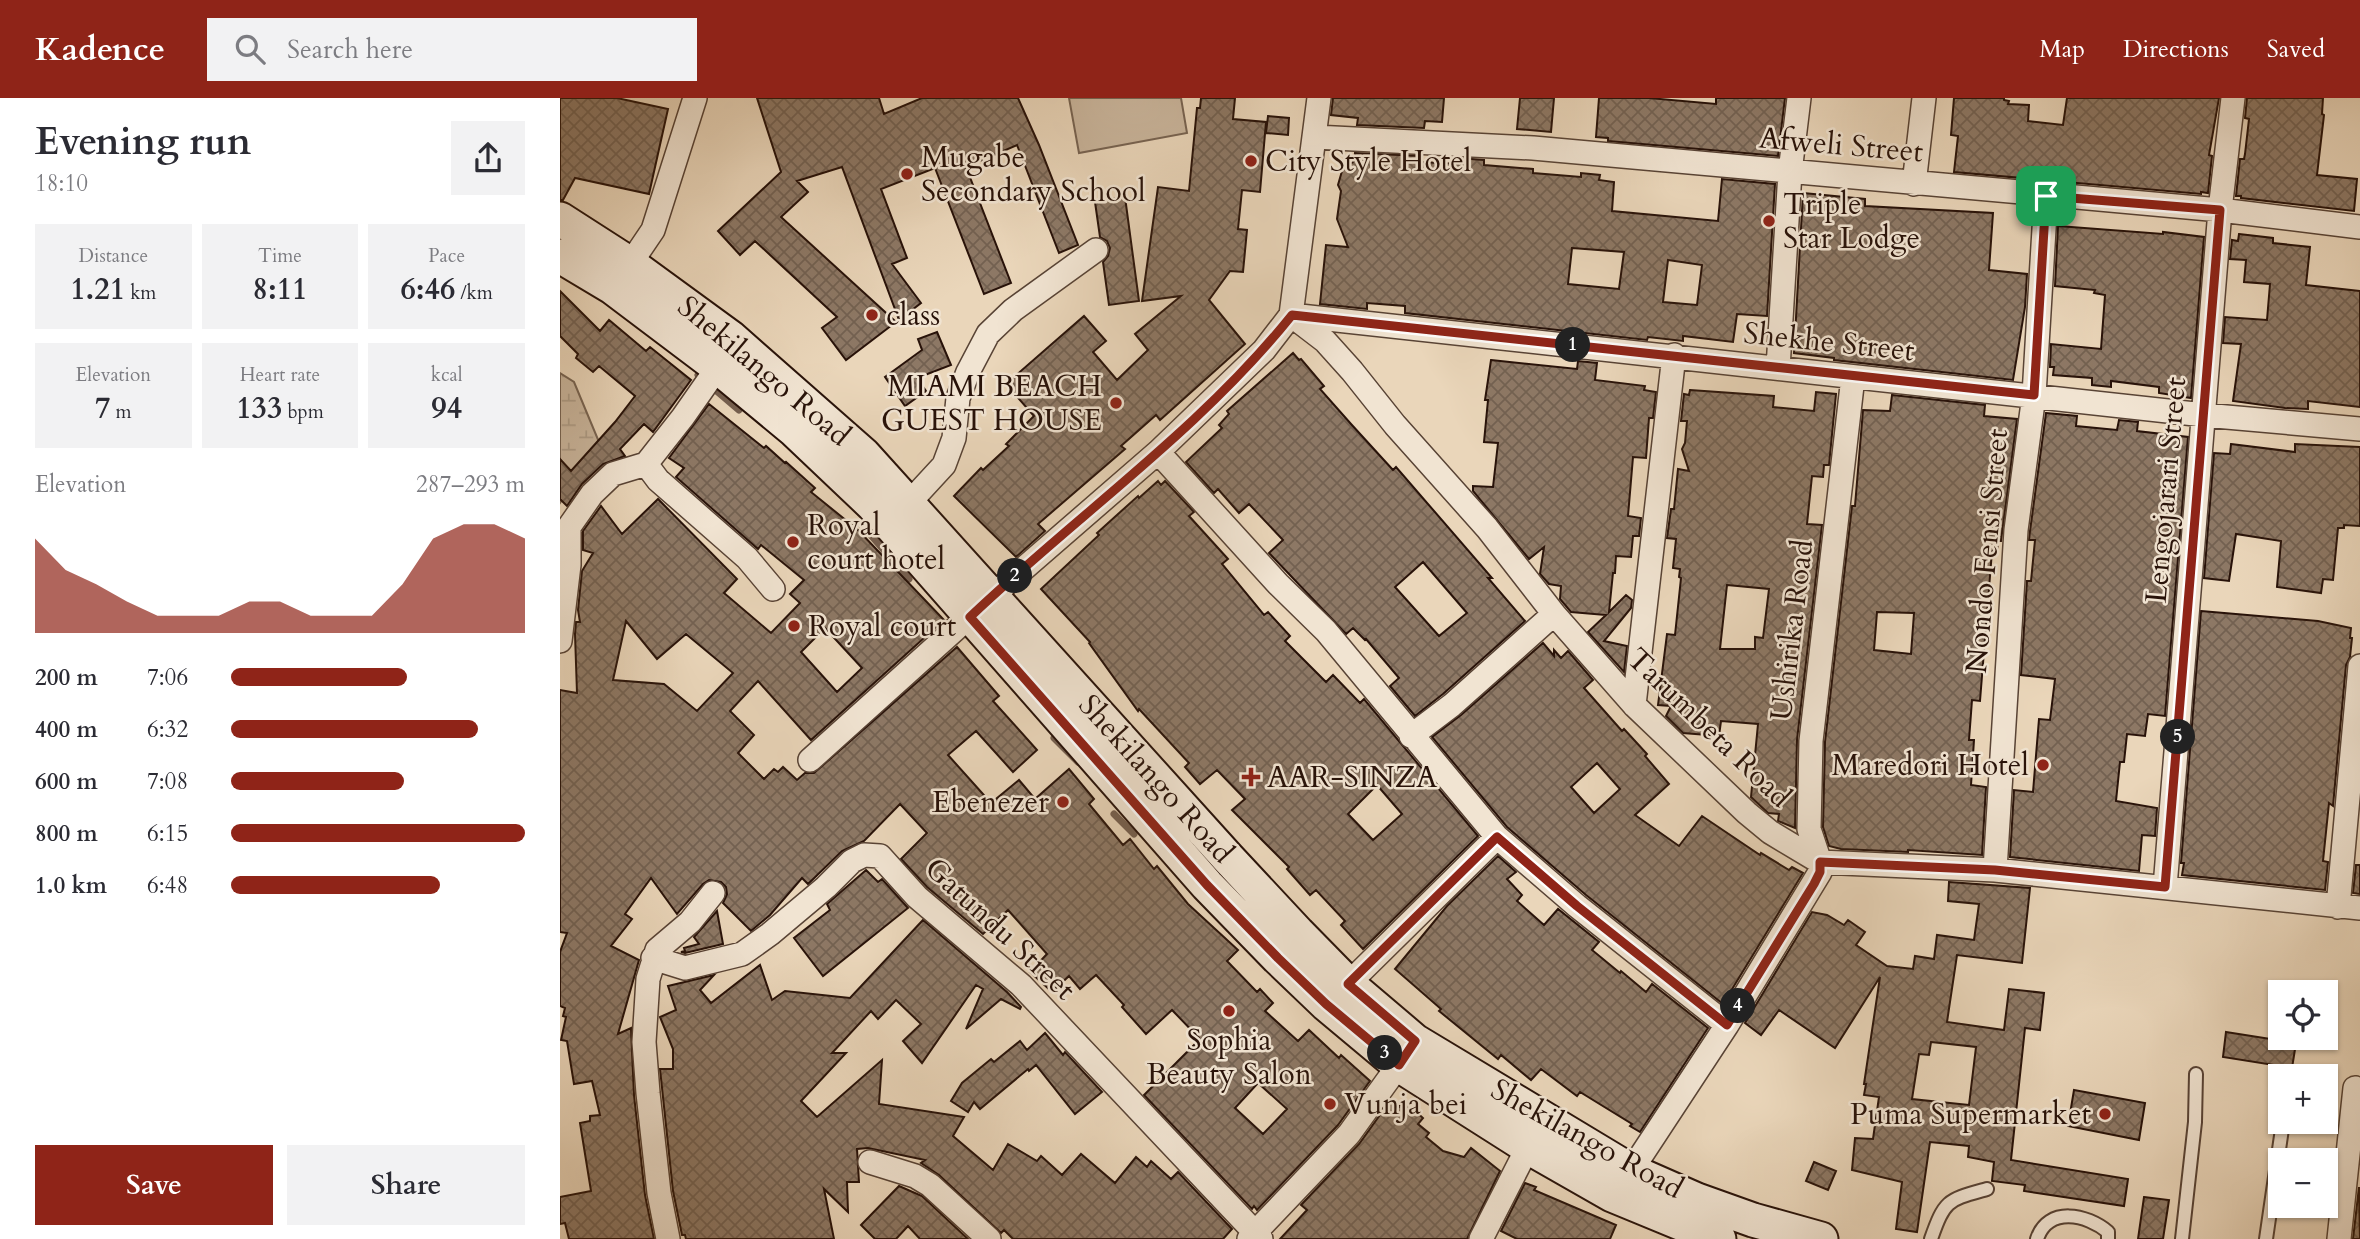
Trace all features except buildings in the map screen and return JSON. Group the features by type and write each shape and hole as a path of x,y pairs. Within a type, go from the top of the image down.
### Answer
{"main road":[{"name":"Shekilango Road","path":"560,219 630,264 730,337 864,455 908,504 981,607 1207,885 1316,995 1407,1053 1631,1171 1687,1222 1753,1220 1821,1239"},
{"name":"Shekilango Road","path":"560,256 612,287 718,367 794,430 981,607 1228,858 1348,984 1407,1053 1528,1147 1612,1195 1687,1222 1719,1239"}],"street":[{"path":"630,264 653,230 695,98"},
{"path":"810,761 1158,452 1264,350 1292,315 1319,98"},
{"path":"1778,368 1790,172 1800,98"},
{"path":"1914,184 1924,98"},
{"name":"Lengojarari Street","path":"2165,887 2220,210 2233,98"},
{"name":"Afweli Street","path":"1315,137 1534,148 2220,210 2360,227"},
{"name":"Nondo Fensi Street","path":"1995,870 2016,530 2034,395 2046,196"},
{"path":"908,504 944,465 954,438 958,398 988,334 1013,310 1096,250"},
{"name":"Shekhe Street","path":"1292,315 2204,415 2360,429"},
{"name":"Tarumbeta Road","path":"1292,315 1325,341 1352,371 1395,425 1487,528 1553,614 1634,705 1747,813 1770,832 1820,862 1995,870 2349,907"},
{"path":"1634,705 1674,355"},
{"path":"560,641 569,565 569,527 592,494 613,474 646,464 684,417 718,367"},
{"name":"Ushirika Road","path":"1820,862 1809,829 1811,741 1853,377"},
{"path":"1158,452 1278,584 1326,631 1497,837 1577,906 1727,1025"},
{"path":"646,464 658,480 747,558 773,589"},
{"path":"1412,736 1452,705 1553,614"},
{"path":"2349,907 2360,666"},
{"path":"1348,984 1497,837"},
{"name":"Gatundu Street","path":"653,958 685,968 741,954 770,934 826,887 852,860 864,855 880,856 917,897 1021,985 1255,1237"},
{"path":"1631,1171 1727,1025 1814,884 1820,872 1820,862"},
{"path":"668,1239 659,1193 645,1064 648,979 657,950 690,922 713,893"},
{"path":"1255,1237 1349,1134 1407,1053"},
{"path":"2339,1239 2355,1088"},
{"path":"1480,1239 1528,1147"},
{"path":"870,1162 915,1175 930,1185 989,1239"}],"lane":[{"path":"2182,1239 2195,1122 2196,1074"},
{"path":"2266,1239 2281,1134"},
{"path":"1931,1239 1946,1206 1954,1199 1987,1189"},
{"path":"2037,1239 2049,1222 2065,1216 2080,1216 2096,1222 2108,1231 2108,1239"}],"green space":[{"path":"1069,98 1181,98 1187,133 1079,153"},
{"path":"560,373 574,382 599,442 560,503"}],"waterway":[{"path":"698,375 739,410"},
{"path":"862,525 909,579"},
{"path":"1054,738 1078,762"},
{"path":"1114,814 1134,834"}],"place":[{"name":"City Style Hotel","path":"1251,161"},
{"name":"Mugabe Secondary School","path":"907,174"},
{"name":"Triple Star Lodge","path":"1769,221"},
{"name":"class","path":"872,315"},
{"name":"MIAMI BEACH GUEST HOUSE","path":"1116,403"},
{"name":"Royal court hotel","path":"793,542"},
{"name":"Royal court","path":"794,626"},
{"name":"Maredori Hotel","path":"2043,765"},
{"name":"AAR-SINZA","path":"1251,777"},
{"name":"Ebenezer","path":"1063,802"},
{"name":"Sophia Beauty Salon","path":"1229,1011"},
{"name":"Vunja bei","path":"1330,1104"},
{"name":"Puma Supermarket","path":"2105,1114"}],"route":[{"path":"2046,196 2220,210 2165,887 1995,870 1820,862 1820,872 1814,884 1727,1025 1577,906 1497,837 1348,984 1415,1041 1399,1065 1326,1004 1207,885 970,617 1158,452 1264,350 1292,315 2034,395 2046,196"}]}
